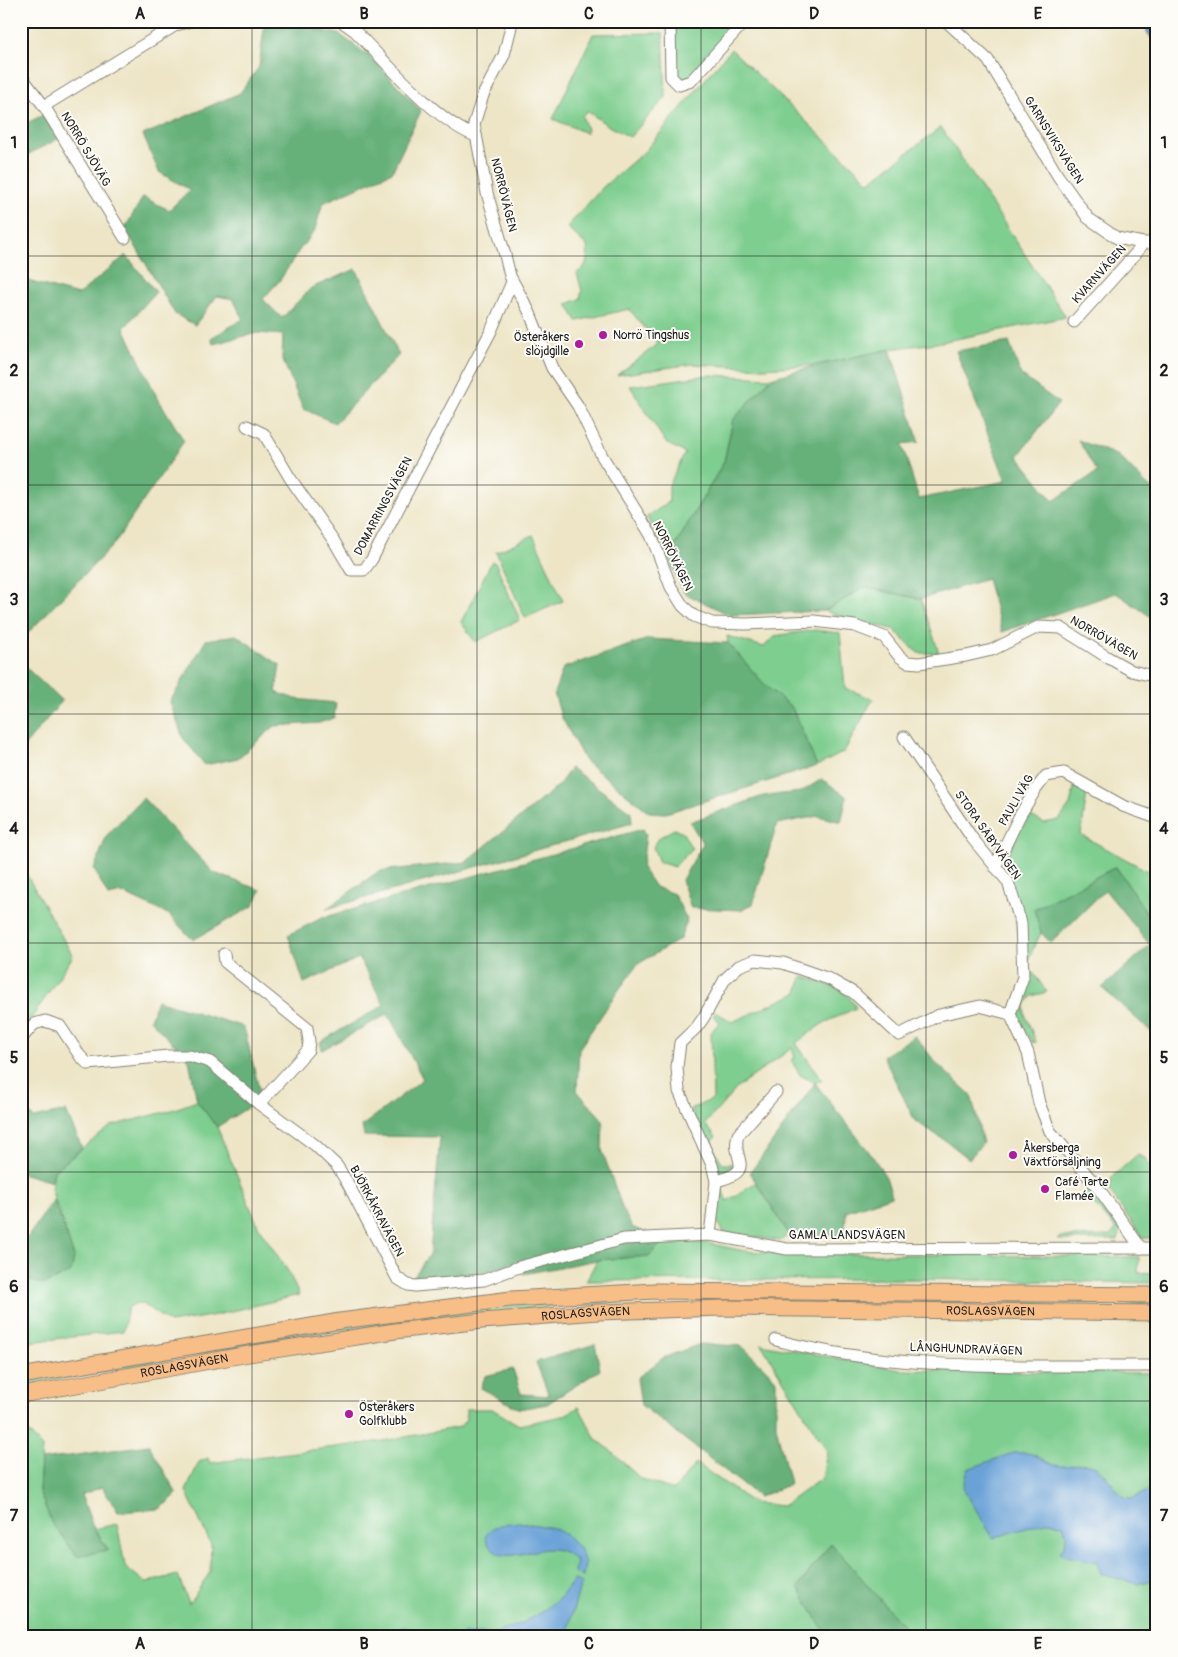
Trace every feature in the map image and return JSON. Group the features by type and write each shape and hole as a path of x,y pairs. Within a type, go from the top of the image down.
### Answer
{"main road":[{"name":"ROSLAGSVÄGEN","path":"21,1376 340,1320 511,1299 664,1291 1157,1295"},
{"name":"ROSLAGSVÄGEN","path":"21,1395 249,1354 395,1331 482,1321 598,1312 723,1308 1157,1313"}],"street":[{"path":"44,106 176,25 189,21"},
{"path":"341,21 355,31 431,107 466,132 476,136"},
{"name":"NORRÖVÄGEN","path":"511,21 504,55 483,95 474,124 487,192 512,282 529,311 552,368 578,406 602,456 651,536 671,587 683,606 694,616 712,623 814,622 855,626 884,637 899,656 907,662 919,663 992,650 1038,627 1060,628 1132,671 1157,677"},
{"path":"670,21 671,77 680,85 691,81 745,21"},
{"name":"GARNSVIKSVÄGEN","path":"946,21 988,60 1058,176 1088,218 1117,238 1143,243 1157,243"},
{"name":"NORRÖ SJÖVÄG","path":"21,76 44,106 124,238"},
{"name":"KVARNVÄGEN","path":"1074,322 1143,243"},
{"name":"DOMARRINGSVÄGEN","path":"247,426 264,434 290,478 334,540 351,570 364,570 491,331 512,282"},
{"name":"STORA SÄBYVÄGEN","path":"904,737 972,838 1008,882 1021,923 1023,977 1010,1014"},
{"name":"PAULI VÄG","path":"995,867 1023,810 1036,788 1046,776 1064,773 1123,806 1157,818"},
{"path":"224,954 225,962 307,1028 308,1050 259,1104"},
{"path":"710,1234 716,1181 712,1165 679,1091 677,1078 680,1042 697,1026 725,979 739,966 755,960 784,963 829,979 854,993 899,1035 980,1006 1010,1014 1028,1053 1040,1103 1050,1131 1099,1189 1141,1248"},
{"name":"BJÖRKÅKRAVÄGEN","path":"21,1038 34,1024 45,1021 60,1026 80,1056 88,1064 168,1056 190,1056 210,1062 259,1104 315,1145 337,1166 397,1278"},
{"path":"716,1181 734,1176 737,1172 740,1161 736,1142 738,1135 776,1092"},
{"name":"GAMLA LANDSVÄGEN","path":"397,1278 408,1285 415,1286 484,1280 519,1267 624,1239 710,1234 787,1249 1157,1248"},
{"name":"LÅNGHUNDRAVÄGEN","path":"776,1340 832,1353 880,1360 970,1364 1157,1366"}],"green space":[{"path":"265,21 275,21 339,34 372,58 421,111 392,172 323,203 314,232 300,249 280,280 263,299 282,318 311,288 356,269 399,355 335,423 303,409 282,358 283,335 257,333 213,344 211,338 243,319 233,299 217,296 195,325 175,314 125,228 143,197 169,210 190,190 159,172 143,135 240,93 259,67"},
{"path":"675,21 741,21 692,78 683,79 676,71"},
{"path":"663,33 666,97 630,137 610,127 587,111 582,116 587,129 586,133 553,119 593,34"},
{"path":"731,49 869,182 941,127 1066,317 936,343 890,349 817,365 763,368 693,364 617,375 658,344 629,309 577,321 567,304 580,299 582,291 577,273 581,271 586,262 587,246 567,227 603,187 644,152"},
{"path":"43,115 58,139 21,158 21,126"},
{"path":"126,255 156,292 124,328 156,395 184,441 114,544 21,640 21,279 78,295"},
{"path":"1009,342 1021,375 1059,403 1018,456 1053,501 1097,472 1078,440 1119,456 1157,493 1157,621 1116,593 1002,632 987,579 921,599 864,587 825,611 730,615 684,593 668,558 724,462 733,420 771,378 817,365 890,349 919,442 902,444 919,499 1006,481 956,351"},
{"path":"709,375 771,378 733,420 724,462 668,558 647,517 669,502 669,485 685,453 666,443 630,386"},
{"path":"533,535 563,601 525,618 496,552"},
{"path":"492,561 496,564 520,620 475,642 461,622"},
{"path":"864,587 921,599 939,653 918,653 893,629 852,620 825,611"},
{"path":"815,630 840,633 845,688 873,699 844,752 817,766 792,708 765,685 728,643 727,636 764,647 774,636"},
{"path":"236,635 280,665 276,692 295,699 336,703 334,718 319,723 275,726 238,758 205,765 183,738 170,702 206,640"},
{"path":"648,639 728,643 765,685 792,708 817,766 666,813 649,812 585,761 561,716 554,693 563,668"},
{"path":"21,663 62,701 21,750"},
{"path":"571,768 631,812 632,823 326,909 379,871 466,862 558,786"},
{"path":"822,779 847,797 841,822 818,816 777,824 753,904 742,910 691,908 682,880 703,844 690,822 763,796 801,792"},
{"path":"1075,784 1087,793 1081,835 1157,876 1157,928 1116,867 1035,909 1041,933 1027,962 1001,866 1011,849 1022,820 1027,814 1044,823 1059,820 1070,805"},
{"path":"143,798 214,873 261,890 253,906 193,940 168,914 122,893 108,896 94,869 107,835"},
{"path":"643,829 646,834 642,868 655,887 674,894 687,920 680,939 638,964 579,1049 577,1091 603,1120 602,1150 623,1210 632,1227 664,1241 649,1256 597,1260 523,1274 525,1259 486,1272 412,1279 430,1253 440,1137 364,1136 362,1126 423,1079 388,1014 322,1050 320,1042 384,1005 359,958 304,983 288,935 322,918"},
{"path":"674,829 683,833 692,849 674,867 659,862 653,847 660,837"},
{"path":"21,865 73,956 21,1034"},
{"path":"1116,867 1157,928 1157,1037 1102,988 1150,945 1105,890 1051,943 1041,933 1034,909"},
{"path":"1029,970 1047,992 1032,996 1025,1004 1025,1014 1036,1042 1033,1043 1018,1021 1015,1011"},
{"path":"802,976 840,990 847,995 856,1008 822,1024 796,1043 822,1080 815,1083 800,1075 791,1060 795,1058 792,1048 737,1088 705,1124 716,1137 712,1140 715,1151 723,1164 732,1164 732,1171 718,1178 691,1109 713,1099 711,1032 720,1022 713,1016 716,1012 732,1022 797,993"},
{"path":"157,1000 244,1027 260,1093 258,1101 217,1127 197,1101 189,1060 150,1020"},
{"path":"915,1036 937,1064 971,1095 983,1143 969,1159 949,1143 915,1121 883,1056"},
{"path":"815,1083 873,1157 886,1177 892,1196 846,1211 845,1236 789,1234 750,1173"},
{"path":"197,1101 217,1127 259,1228 288,1271 299,1295 216,1315 170,1323 143,1304 136,1303 128,1308 123,1331 21,1343 21,1279 45,1284 74,1257 51,1189 54,1171 111,1126 169,1111"},
{"path":"21,1107 34,1118 66,1111 82,1148 54,1171 52,1182 21,1173"},
{"path":"1137,1155 1145,1158 1157,1173 1157,1238 1143,1238 1109,1191 1112,1177"},
{"path":"756,1182 789,1234 780,1241 722,1232 717,1220 718,1190 722,1189 727,1201"},
{"path":"1089,1189 1121,1230 1118,1240 1058,1240 1061,1237 1110,1236 1116,1229 1084,1193"},
{"path":"54,1199 74,1257 71,1272 45,1284 21,1279 21,1247"},
{"path":"664,1241 707,1243 745,1251 780,1253 1139,1257 1138,1273 1157,1272 1157,1283 908,1279 586,1281 597,1260 649,1256"},
{"path":"653,1296 1157,1300 1157,1304 714,1299 612,1302 520,1309 439,1318 288,1338 21,1386 21,1381 304,1331 486,1307"},
{"path":"595,1344 600,1370 547,1404 519,1409 481,1388 485,1376 513,1369 521,1394 549,1396 536,1362"},
{"path":"700,1344 742,1346 776,1379 776,1426 790,1484 759,1497 641,1405 637,1378 663,1358"},
{"name":"Österåkers Golfklubb","path":"761,1344 901,1370 1157,1373 1157,1636 21,1636 21,1429 24,1428 42,1447 39,1491 108,1549 94,1529 117,1524 125,1566 143,1581 148,1582 178,1575 189,1604 210,1572 211,1545 186,1491 199,1462 208,1458 210,1463 383,1441 460,1427 466,1419 466,1409 492,1409 519,1425 563,1416 579,1407 597,1441 603,1444 641,1479 674,1490 696,1463 753,1503 783,1506 822,1478 827,1451"},
{"path":"149,1445 177,1494 160,1509 118,1512 102,1487 81,1495 94,1529 108,1550 77,1556 52,1524 39,1491 41,1460"},
{"path":"831,1543 905,1628 890,1636 828,1636 826,1634 798,1587"}],"water":[{"path":"1145,21 1157,21 1157,46 1147,32"},
{"path":"1013,1453 1032,1454 1049,1463 1060,1466 1091,1464 1103,1473 1124,1497 1134,1498 1157,1486 1157,1579 1137,1584 1101,1574 1097,1562 1066,1556 1060,1552 1066,1539 1063,1525 1050,1521 993,1538 963,1488 968,1469"},
{"path":"519,1522 554,1528 566,1535 579,1548 585,1563 583,1577 574,1572 576,1561 565,1553 554,1549 508,1555 499,1554 490,1547 485,1537 492,1529 499,1525"},
{"path":"574,1580 582,1583 566,1636 464,1636 464,1633 496,1633 520,1624 540,1613 560,1598"},
{"path":"402,1627 425,1632 453,1633 453,1636 382,1636 384,1632"}],"place":[{"name":"Norrö Tingshus","path":"603,335"},
{"name":"Österåkers slöjdgille","path":"579,344"},
{"name":"Åkersberga Växtförsäljning","path":"1013,1155"},
{"name":"Café Tarte Flamée","path":"1045,1189"},
{"name":"Österåkers Golfklubb","path":"349,1414"}]}
